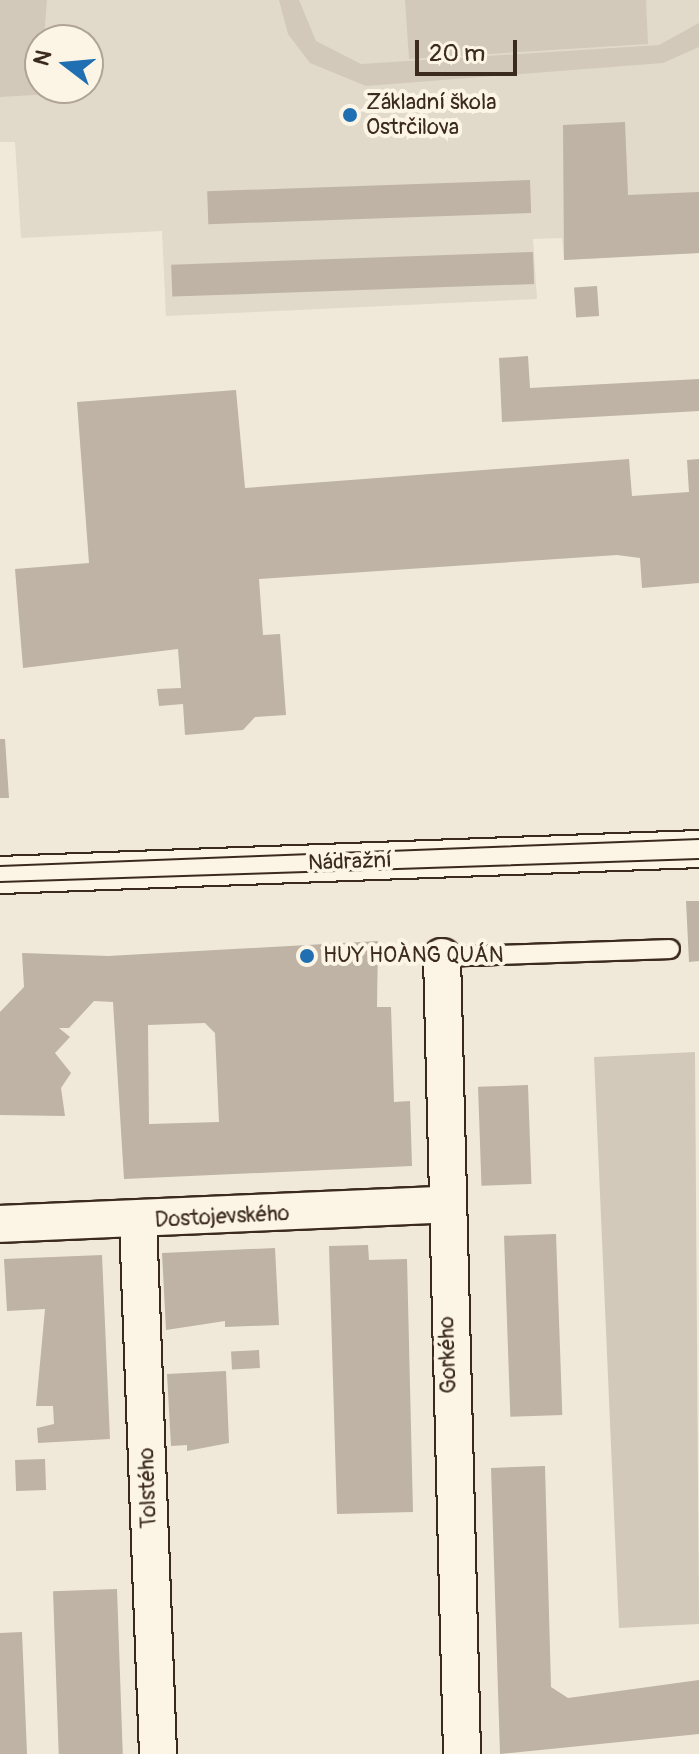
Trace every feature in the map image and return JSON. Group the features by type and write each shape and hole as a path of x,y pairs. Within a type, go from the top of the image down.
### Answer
{"street":[{"name":"Nádražní","path":"0,875 699,849"},
{"name":"Gorkého","path":"442,957 443,1205 462,1754"},
{"name":"Dostojevského","path":"0,1224 138,1221 443,1205"},
{"name":"Tolstého","path":"138,1221 158,1754"}],"lane":[{"path":"442,957 670,949"}],"shaded area":[{"name":"Základní škola Ostrčilova","path":"0,0 699,0 699,253 564,260 562,238 533,239 537,299 166,316 162,231 21,238 15,142 0,142"},
{"path":"0,0 47,0 45,24 24,24 24,96 0,97"},
{"path":"279,0 299,0 316,41 361,64 659,45 699,23 699,47 663,63 366,86 310,63 288,34"},
{"path":"405,0 646,0 648,44 409,59"},
{"path":"695,1052 699,1624 619,1628 594,1057"}],"building":[{"path":"625,122 628,195 699,192 699,253 564,260 563,125"},
{"path":"530,180 531,213 208,224 207,191"},
{"path":"533,252 534,284 172,297 171,265"},
{"path":"597,286 599,316 576,318 574,288"},
{"path":"528,356 530,388 699,379 699,411 502,422 499,358"},
{"path":"236,390 245,488 629,459 632,496 689,492 687,460 699,459 699,583 642,588 640,558 617,555 259,579 263,635 280,634 286,715 255,717 243,730 185,735 183,704 159,706 157,689 181,688 178,649 23,668 15,569 89,563 77,402"},
{"path":"0,739 5,739 9,798 0,798"},
{"path":"686,901 699,901 699,961 689,962"},
{"path":"378,941 377,1007 391,1007 394,1102 410,1101 412,1166 124,1179 113,1002 94,1001 69,1028 59,1028 70,1037 55,1053 71,1073 61,1088 65,1116 0,1115 0,1012 24,987 22,953 108,956","holes":["205,1023 215,1033 219,1122 149,1124 148,1025"]},
{"path":"528,1085 531,1184 481,1186 478,1087"},
{"path":"556,1234 562,1415 510,1417 504,1236"},
{"path":"368,1245 369,1260 407,1259 413,1512 337,1514 329,1246"},
{"path":"275,1248 279,1325 225,1327 225,1321 166,1330 162,1253"},
{"path":"102,1255 110,1439 38,1443 37,1428 54,1424 53,1406 36,1406 45,1309 7,1311 4,1259"},
{"path":"259,1350 260,1368 232,1369 231,1351"},
{"path":"226,1371 229,1443 187,1451 187,1445 171,1446 167,1374"},
{"path":"45,1459 46,1490 16,1491 15,1460"},
{"path":"545,1466 551,1687 568,1698 699,1680 699,1734 500,1754 491,1468"},
{"path":"117,1589 123,1754 59,1754 53,1591"},
{"path":"22,1632 27,1754 0,1754 0,1633"}],"tram line":[{"path":"0,866 699,839"},
{"path":"0,882 699,859"}],"place":[{"name":"Základní škola Ostrčilova","path":"350,115"},
{"name":"HUY HOÀNG QUÁN","path":"307,956"}]}
